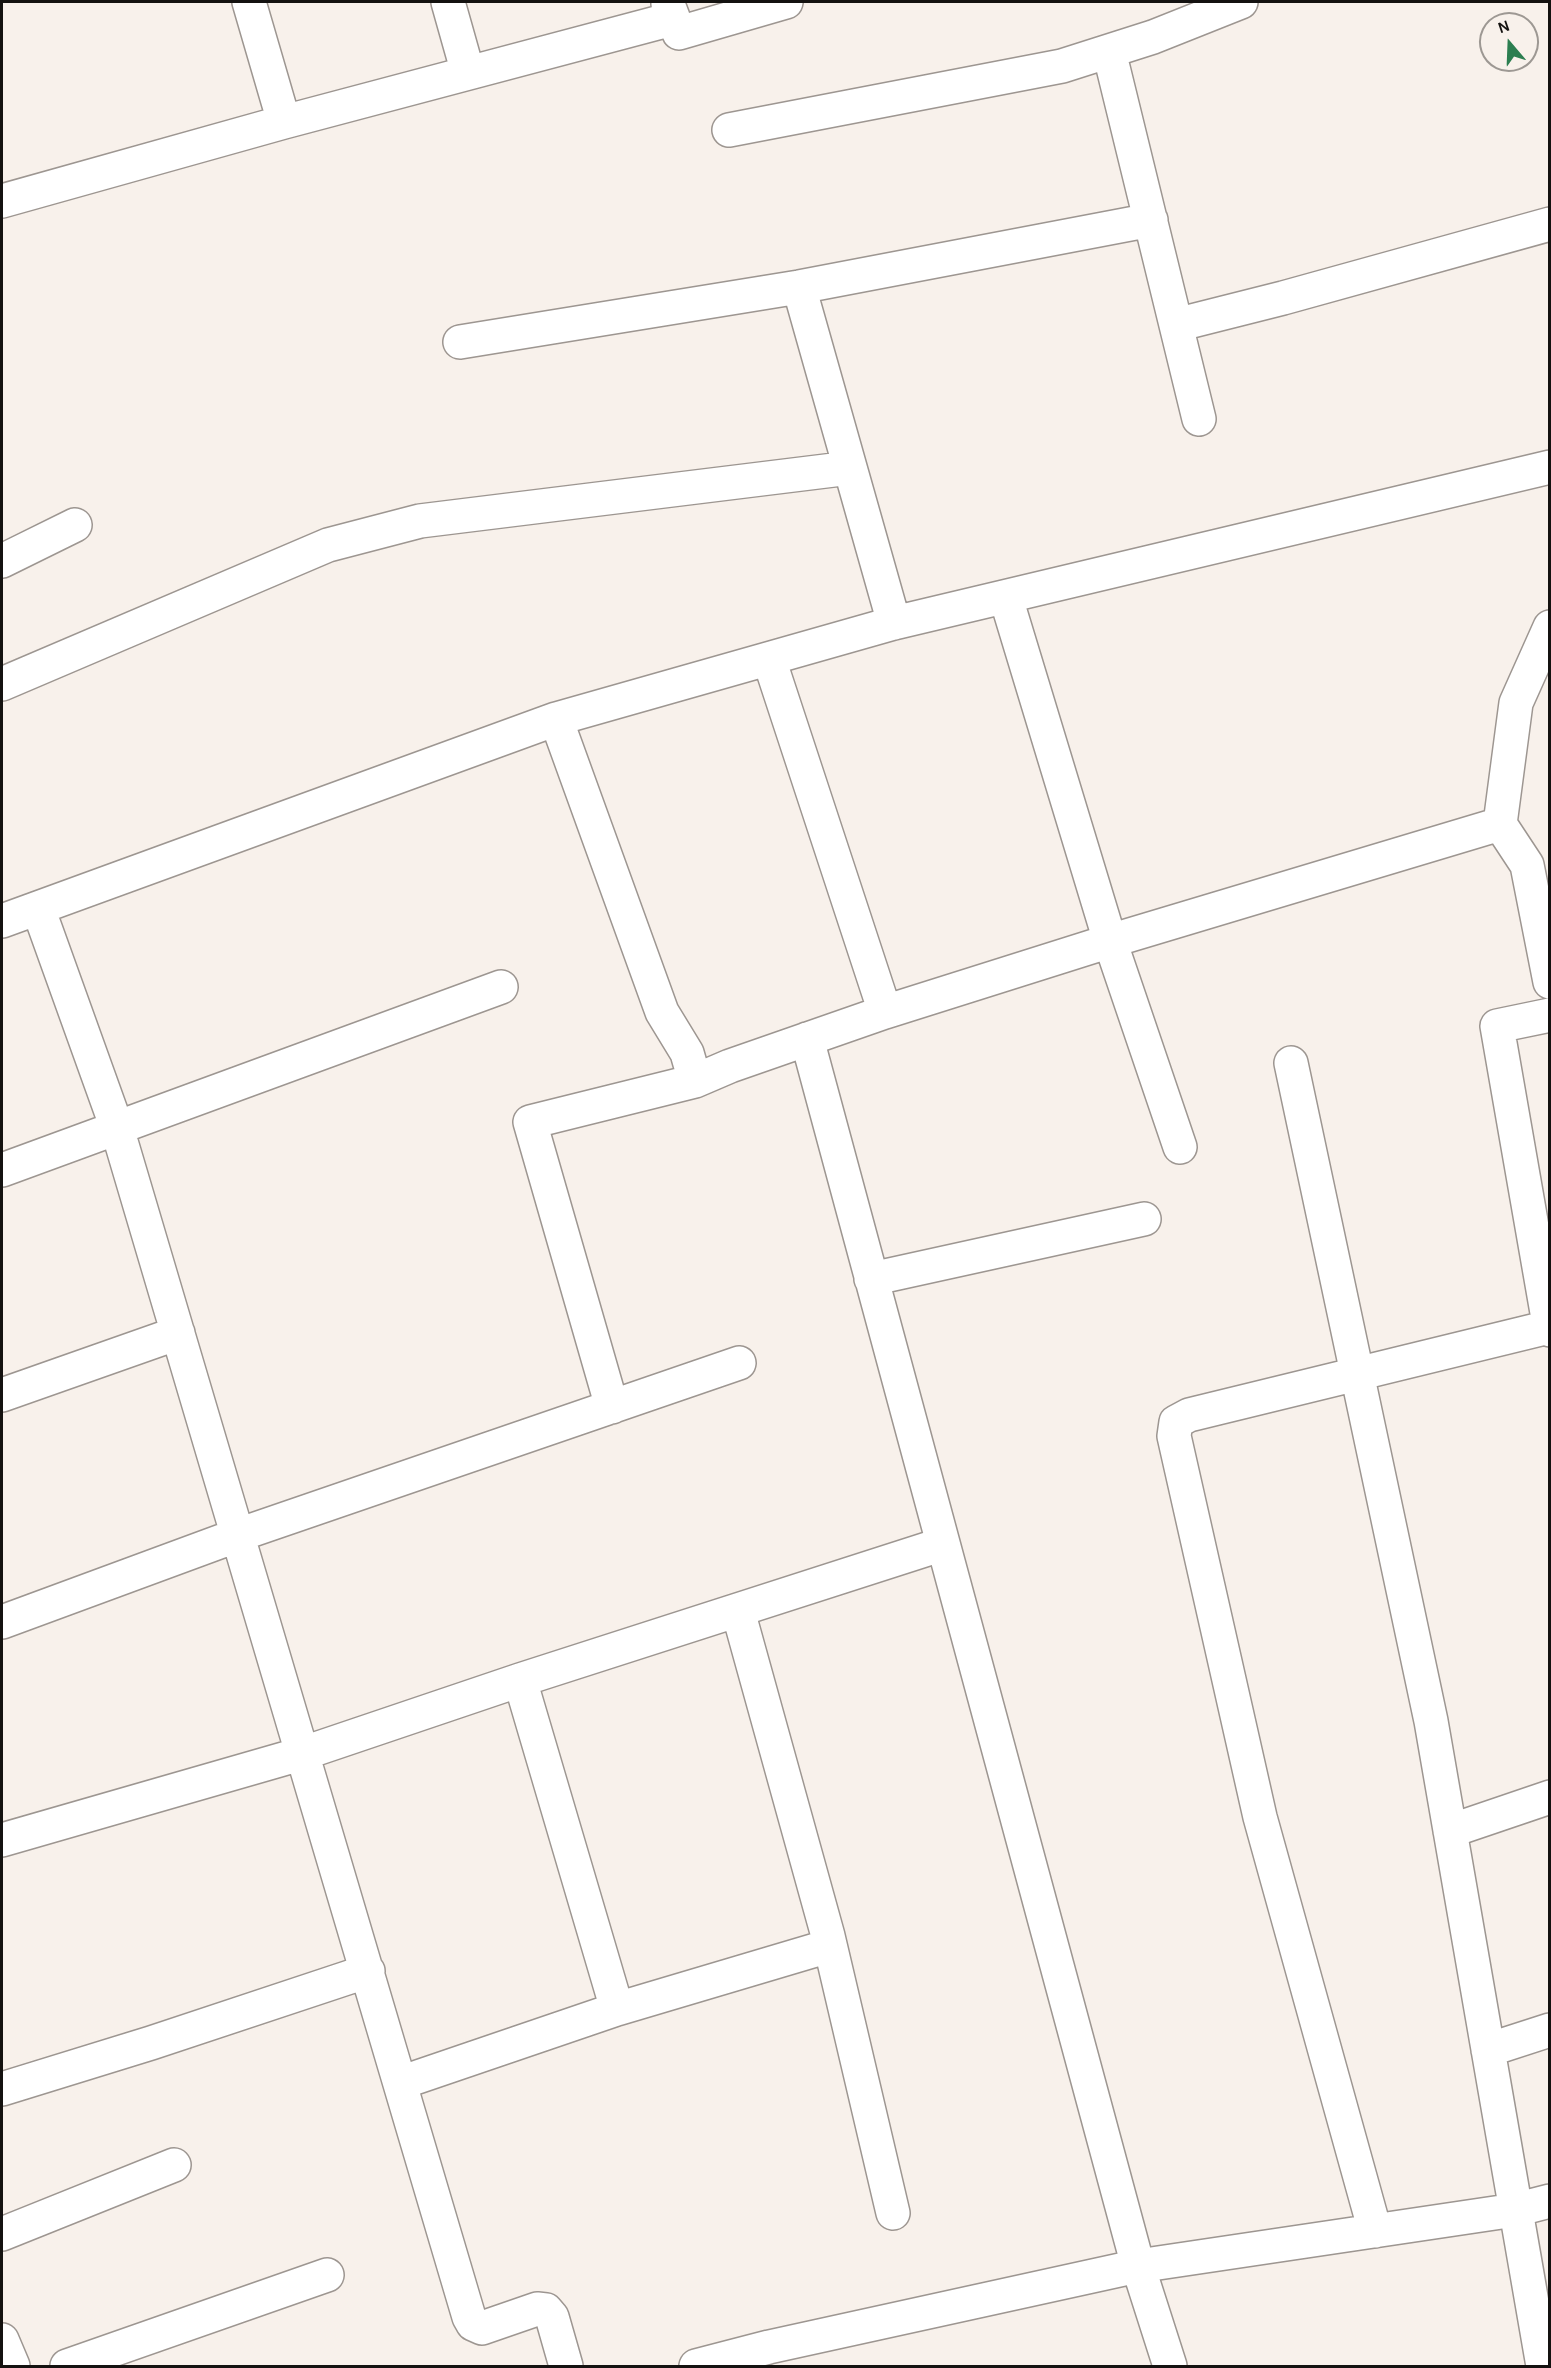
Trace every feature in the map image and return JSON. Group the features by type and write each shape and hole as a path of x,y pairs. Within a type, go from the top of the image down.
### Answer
{"street":[{"path":"249,2 284,123"},
{"path":"448,2 468,73"},
{"path":"2,201 468,73 670,10 679,33 786,2"},
{"path":"729,130 1062,66 1153,37 1241,2"},
{"path":"1109,51 1199,419"},
{"path":"460,342 799,287 1151,220"},
{"path":"1176,325 1283,298 1550,224"},
{"path":"799,287 894,623"},
{"path":"2,921 556,719 894,623 1550,467"},
{"path":"2,684 328,545 420,521 850,468"},
{"path":"2,561 75,525"},
{"path":"1006,598 1110,941 1180,1147"},
{"path":"1550,627 1516,703 1500,824 1527,865 1550,982"},
{"path":"769,658 885,1012"},
{"path":"556,719 662,1012 687,1053 695,1081"},
{"path":"612,1407 530,1122 695,1081 730,1066 885,1012 1110,941 1500,824"},
{"path":"38,908 117,1128 469,2317 473,2324 482,2328 537,2309 546,2310 552,2317 566,2367"},
{"path":"2,1170 501,987"},
{"path":"1375,2231 1260,1817 1174,1437 1176,1422 1189,1415 1355,1373 1549,1329 1497,1026 1550,1015"},
{"path":"807,1039 1138,2266 1170,2367"},
{"path":"1291,1063 1355,1373 1431,1721 1543,2367"},
{"path":"871,1279 1144,1220"},
{"path":"2,1395 178,1333"},
{"path":"2,1622 238,1535 739,1363"},
{"path":"2,1840 303,1753 520,1680 943,1544"},
{"path":"738,1611 829,1946 893,2213"},
{"path":"520,1680 617,2009"},
{"path":"1450,1831 1550,1797"},
{"path":"400,2083 617,2009 829,1946"},
{"path":"2,2089 151,2043 368,1971"},
{"path":"1488,2050 1550,2030"},
{"path":"2,2234 174,2165"},
{"path":"696,2367 771,2357 1138,2266 1515,2210 1550,2201"},
{"path":"67,2367 327,2275"},
{"path":"2,2340 13,2367"}]}
